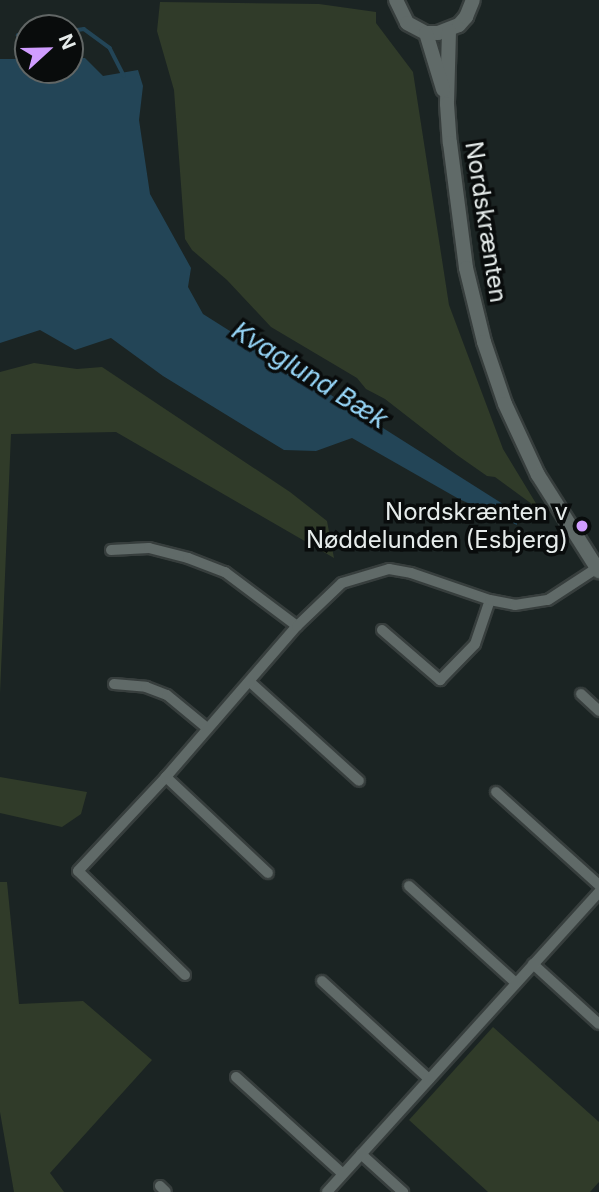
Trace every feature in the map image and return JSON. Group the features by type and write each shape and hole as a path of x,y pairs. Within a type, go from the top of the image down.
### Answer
{"street":[{"path":"393,1 407,23 426,33 449,31 466,17 473,0"},
{"name":"Nordskrænten","path":"449,31 447,104 466,268 484,342 505,404 538,475 598,569"},
{"name":"Nordskrænten","path":"426,33 447,104"},
{"path":"111,550 149,548 188,558 225,572 297,626"},
{"path":"186,975 78,872 166,777 297,626 342,583 389,569 411,573 490,600 515,605 548,600 598,569"},
{"path":"382,630 440,680 475,644 490,600"},
{"path":"250,682 359,781"},
{"path":"114,684 146,687 167,695 206,728"},
{"path":"581,694 599,711"},
{"path":"166,777 268,873"},
{"path":"496,792 599,886"},
{"path":"409,886 516,983"},
{"path":"327,1192 599,892"},
{"path":"533,964 599,1024"},
{"path":"322,981 429,1079"},
{"path":"236,1077 343,1174"},
{"path":"361,1154 403,1192"}],"green space":[{"path":"160,2 319,4 376,12 376,23 413,72 449,305 503,449 540,510 495,477 487,476 457,455 385,399 366,389 357,378 271,327 227,280 192,250 185,239 174,90 157,31"},
{"path":"34,363 77,369 102,367 290,492 327,521 334,558 116,432 11,434 0,694 0,372"},
{"path":"0,777 87,792 81,814 62,827 0,813"},
{"path":"0,882 7,882 19,1004 83,1001 152,1060 50,1173 64,1192 14,1192 0,1112"},
{"path":"493,1027 599,1122 599,1182 590,1192 488,1192 409,1120"}],"water":[{"path":"84,58 103,76 138,70 143,86 139,120 150,194 191,268 188,287 203,314 517,513 517,525 459,499 352,438 316,451 284,450 163,376 111,338 75,350 40,330 0,343 0,59 14,59 14,84 84,84"}],"waterway":[{"path":"84,29 110,48 124,76"}],"place":[{"name":"Nordskrænten v Nøddelunden (Esbjerg)","path":"582,526"}],"water label":[{"name":"Kvaglund Bæk","path":"310,375"}]}
